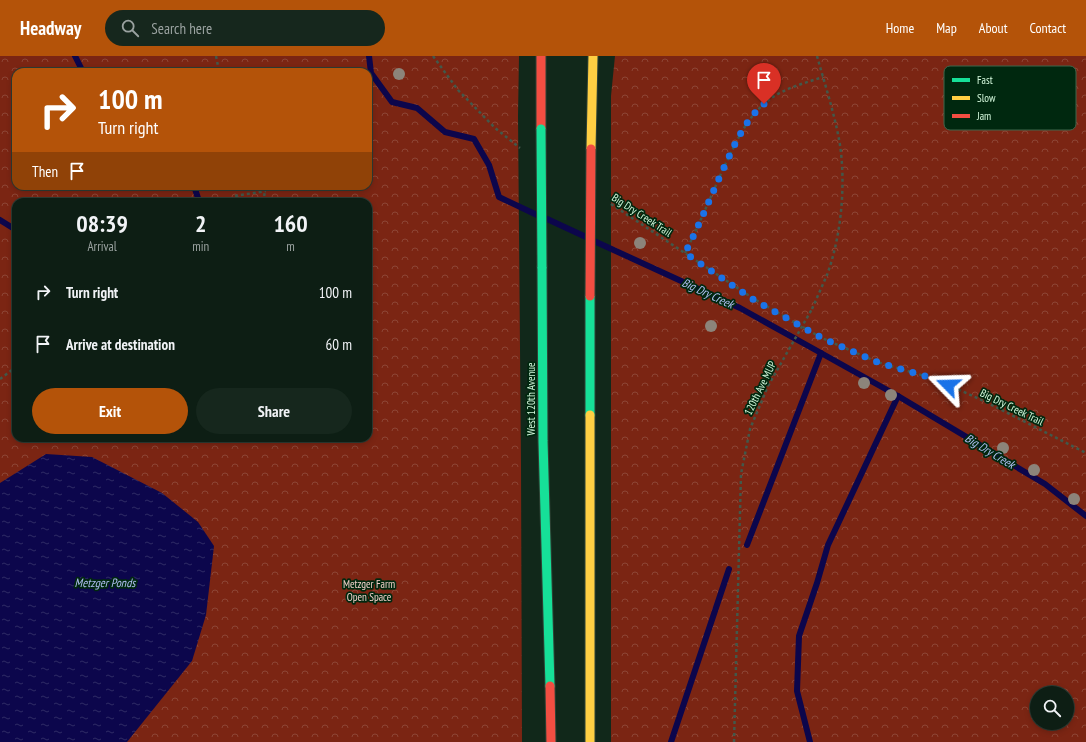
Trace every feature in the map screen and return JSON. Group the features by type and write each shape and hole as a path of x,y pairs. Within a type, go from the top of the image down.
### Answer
{"main road":[{"name":"West 120th Avenue","path":"540,56 543,441 551,742"},
{"path":"590,742 590,296 593,56"}],"path":[{"path":"216,56 219,68"},
{"path":"433,56 463,95 495,128 523,150"},
{"name":"120th Ave MUP","path":"734,742 740,474 750,429 768,386 812,309 829,267 837,240 842,205 840,146 817,56"},
{"path":"685,253 742,130 756,110 771,98 788,89 823,77"},
{"path":"235,196 266,191 264,198"},
{"name":"Big Dry Creek Trail","path":"609,202 754,300 822,338 877,362 941,382 986,402 1086,453"},
{"path":"0,379 12,369"}],"green space":[{"name":"Metzger Farm Open Space","path":"0,56 519,56 518,116 522,742 0,742"},
{"path":"615,56 1086,56 1086,742 611,742 611,96"}],"water":[{"name":"Metzger Ponds","path":"46,454 92,457 162,493 198,522 214,546 206,615 192,661 127,742 0,742 0,483"}],"waterway":[{"name":"Big Dry Creek","path":"75,56 81,68"},
{"name":"Big Dry Creek","path":"369,56 370,68"},
{"name":"Big Dry Creek","path":"372,74 392,102 417,108 445,132 474,139 489,165 499,197 537,215"},
{"name":"Big Dry Creek","path":"195,190 198,198"},
{"name":"Big Dry Creek","path":"545,218 586,237"},
{"name":"Big Dry Creek","path":"0,220 12,228"},
{"name":"Big Dry Creek","path":"594,241 740,308 898,396 1045,484 1086,516"},
{"path":"747,545 821,353"},
{"path":"810,742 797,691 799,636 828,545 898,396"},
{"path":"671,742 729,569"}],"traffic: fast":[{"path":"541,129 542,267"},
{"path":"542,267 543,441 550,686"},
{"path":"590,296 590,415"}],"traffic: slow":[{"path":"591,149 593,56"},
{"path":"590,415 590,742"}],"traffic: jam":[{"path":"541,56 541,129"},
{"path":"590,296 591,149"},
{"path":"550,686 551,742"}],"route":[{"path":"764,104 756,110 742,130 685,253 754,300 822,338 877,362 935,379 948,385"}]}
